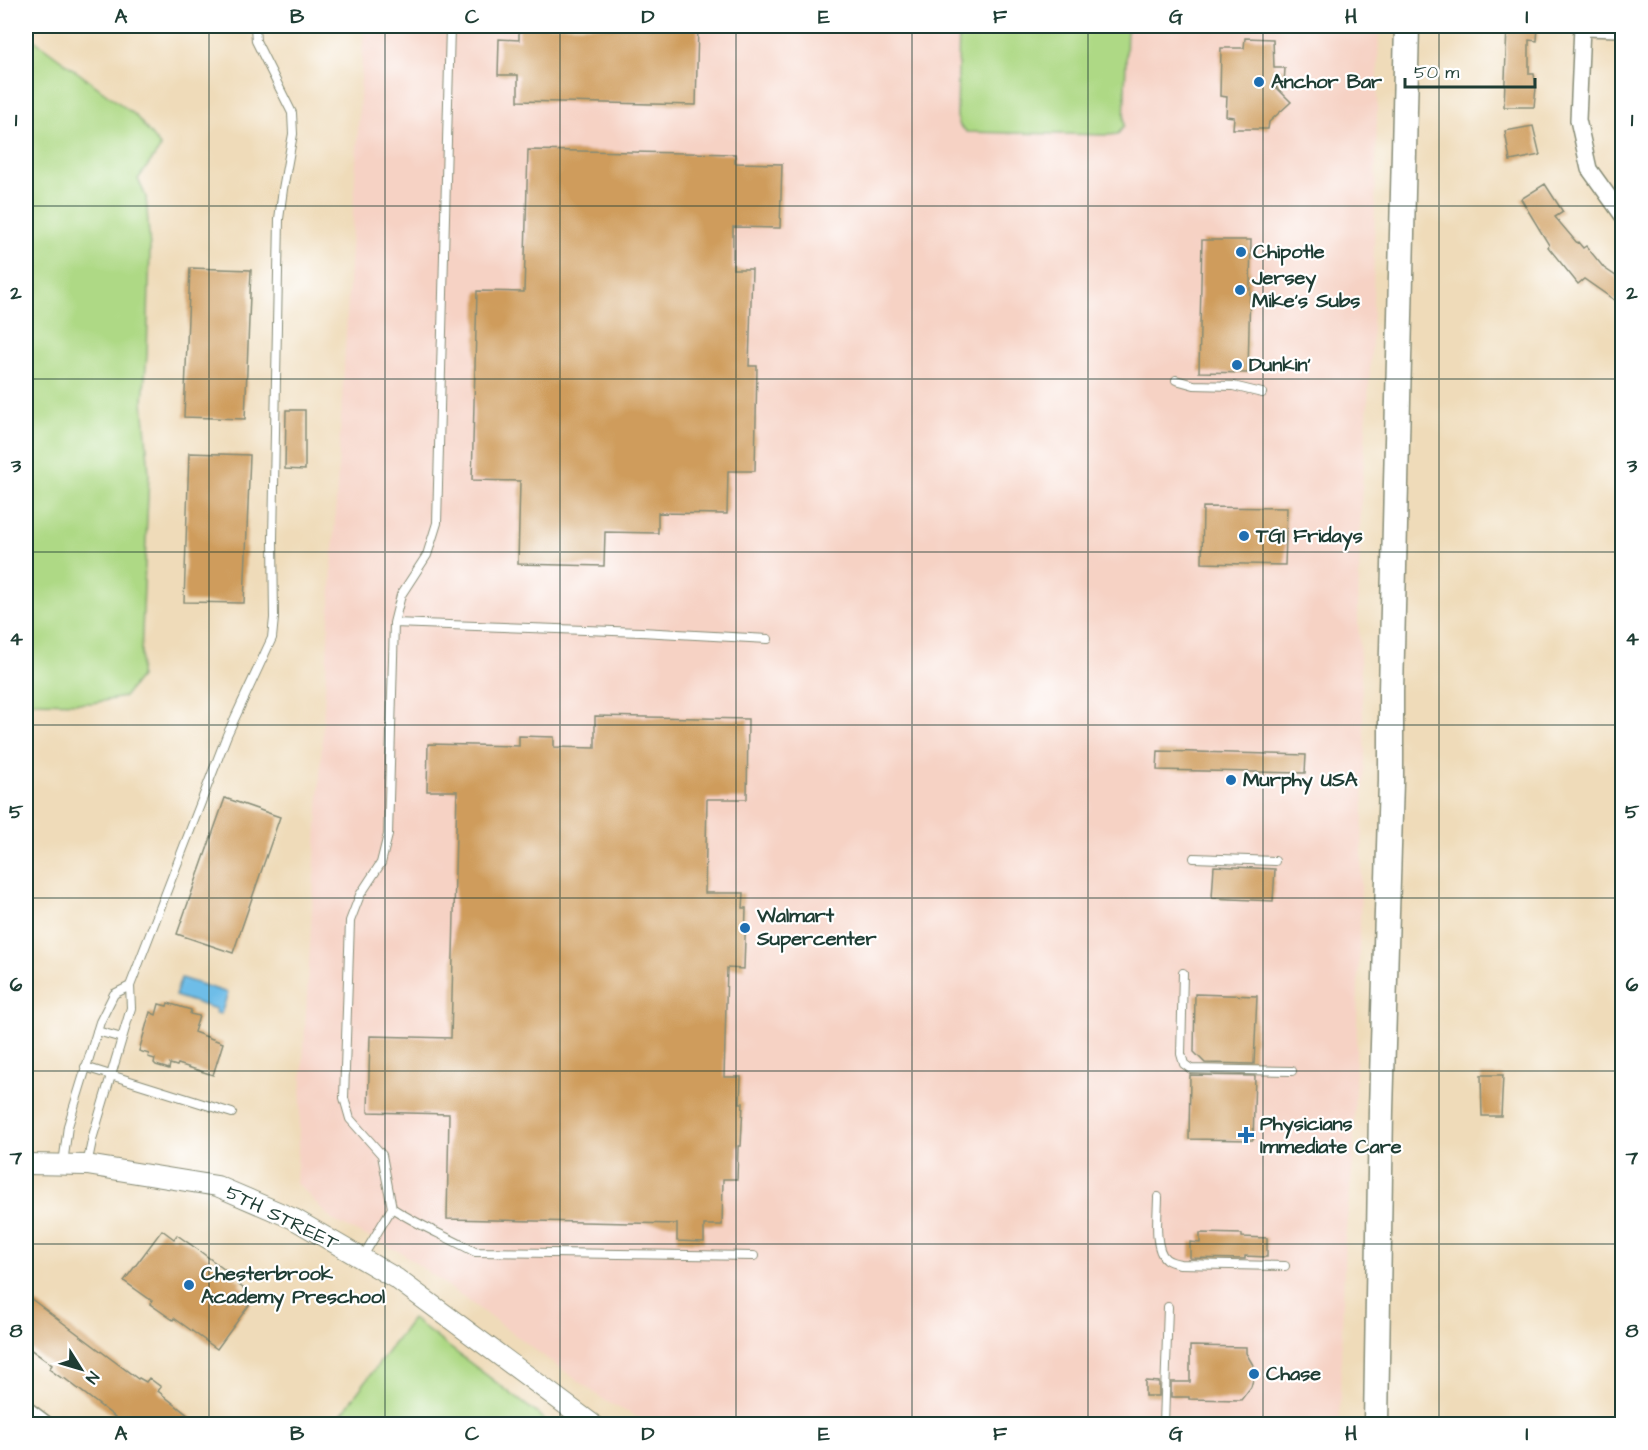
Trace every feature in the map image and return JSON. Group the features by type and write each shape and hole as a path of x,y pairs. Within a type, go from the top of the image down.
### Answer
{"main road":[{"path":"1376,1425 1407,26"}],"street":[{"path":"1623,29 1582,27 1578,120 1589,169 1623,215"},
{"name":"5TH STREET","path":"26,1164 87,1165 217,1186 294,1219 397,1279 592,1425"},
{"path":"26,1409 46,1425"}],"lane":[{"path":"87,1165 93,1136 131,1008 130,986 227,735 272,638 279,219 293,134 292,113 256,41 255,26"},
{"path":"362,1258 392,1208 382,1155 350,1119 344,1098 350,921 360,896 381,863 388,835 394,623 401,595 427,555 437,523 450,26"},
{"path":"1176,380 1194,385 1233,386 1262,393"},
{"path":"394,623 768,639"},
{"path":"1194,858 1275,861"},
{"path":"1183,973 1181,1054 1184,1064 1191,1069 1292,1071"},
{"path":"63,1164 68,1126 98,1031 114,994 130,986"},
{"path":"98,1031 122,1038"},
{"path":"85,1067 232,1113"},
{"path":"1158,1197 1160,1252 1167,1260 1180,1264 1285,1266"},
{"path":"392,1208 416,1224 444,1234 475,1252 754,1256"},
{"path":"1164,1425 1168,1307"}],"shaded area":[{"path":"364,26 1379,26 1372,343 1361,502 1358,617 1365,752 1353,1161 1345,1239 1339,1424 651,1424 607,1402 402,1253 332,1220 296,1182"}],"green space":[{"path":"959,26 1127,26 1124,126 1118,134 1109,135 967,132 960,126 957,117"},
{"path":"26,34 135,115 161,147 138,179 146,197 150,249 147,355 143,401 149,473 140,677 124,697 92,703 26,702"},
{"path":"412,1319 534,1411 550,1424 334,1424"}],"water":[{"path":"181,978 228,993 221,1014 215,1013 216,1009 175,996"}],"building":[{"path":"519,26 698,26 696,105 518,101 518,75 498,75 499,39 519,40"},
{"path":"1507,26 1538,26 1537,41 1529,40 1529,74 1534,74 1536,88 1534,107 1504,107"},
{"name":"Anchor Bar","path":"1245,38 1273,39 1274,68 1285,68 1284,85 1274,85 1291,102 1269,122 1268,129 1233,129 1234,117 1226,116 1227,97 1220,96 1221,48 1244,48"},
{"path":"1533,126 1540,155 1510,161 1505,131"},
{"path":"528,150 735,154 735,163 782,164 780,228 733,227 733,269 752,269 749,366 757,366 755,471 728,471 727,514 658,513 658,533 605,532 604,566 518,564 520,481 472,480 477,291 524,292"},
{"path":"1545,184 1563,212 1555,217 1577,243 1583,248 1586,246 1604,268 1623,281 1623,306 1584,279 1578,284 1548,247 1549,245 1521,199"},
{"path":"1202,240 1251,240 1248,373 1199,372"},
{"path":"190,268 251,270 245,419 184,417"},
{"path":"286,410 305,410 305,470 285,469"},
{"path":"189,453 250,455 244,603 184,602"},
{"name":"TGI Fridays","path":"1203,507 1287,508 1285,565 1202,563"},
{"path":"595,716 748,719 747,799 707,799 705,893 744,893 743,908 746,908 744,969 727,968 724,1077 741,1077 740,1103 743,1103 737,1179 723,1179 722,1225 704,1225 704,1242 677,1241 677,1224 447,1219 449,1114 368,1112 370,1036 451,1038 457,791 427,791 428,744 519,746 519,736 554,737 554,747 595,748"},
{"name":"Murphy USA","path":"1158,751 1306,755 1305,773 1157,770"},
{"path":"225,798 280,817 233,953 177,934"},
{"path":"1214,866 1275,869 1273,901 1212,898"},
{"path":"1195,994 1257,996 1254,1064 1205,1063 1194,1052"},
{"path":"168,1003 191,1010 190,1014 199,1016 194,1032 223,1043 213,1075 178,1064 177,1066 170,1064 169,1069 156,1065 155,1059 148,1057 149,1054 139,1051 150,1012 156,1015 159,1004 167,1006"},
{"path":"1190,1075 1255,1076 1253,1140 1189,1139"},
{"path":"1481,1075 1503,1075 1501,1116 1482,1116"},
{"path":"162,1230 174,1239 177,1235 197,1249 241,1282 239,1285 255,1297 217,1349 150,1304 152,1301 124,1281"},
{"path":"1200,1233 1242,1234 1242,1237 1267,1238 1267,1257 1190,1258 1190,1242 1200,1243"},
{"path":"26,1295 138,1379 146,1382 149,1378 161,1387 158,1391 200,1425 110,1425 115,1417 49,1369 52,1365 26,1346"},
{"path":"1190,1346 1246,1347 1246,1353 1253,1365 1254,1376 1251,1387 1241,1400 1171,1397 1171,1382 1190,1382"},
{"path":"1145,1381 1159,1382 1159,1396 1145,1396"}],"place":[{"name":"Anchor Bar","path":"1259,82"},
{"name":"Chipotle","path":"1241,252"},
{"name":"Jersey Mike's Subs","path":"1240,290"},
{"name":"Dunkin'","path":"1237,365"},
{"name":"TGI Fridays","path":"1244,536"},
{"name":"Murphy USA","path":"1231,780"},
{"name":"Walmart Supercenter","path":"745,928"},
{"name":"Physicians Immediate Care","path":"1246,1135"},
{"name":"Chesterbrook Academy Preschool","path":"189,1285"},
{"name":"Chase","path":"1254,1374"}]}
